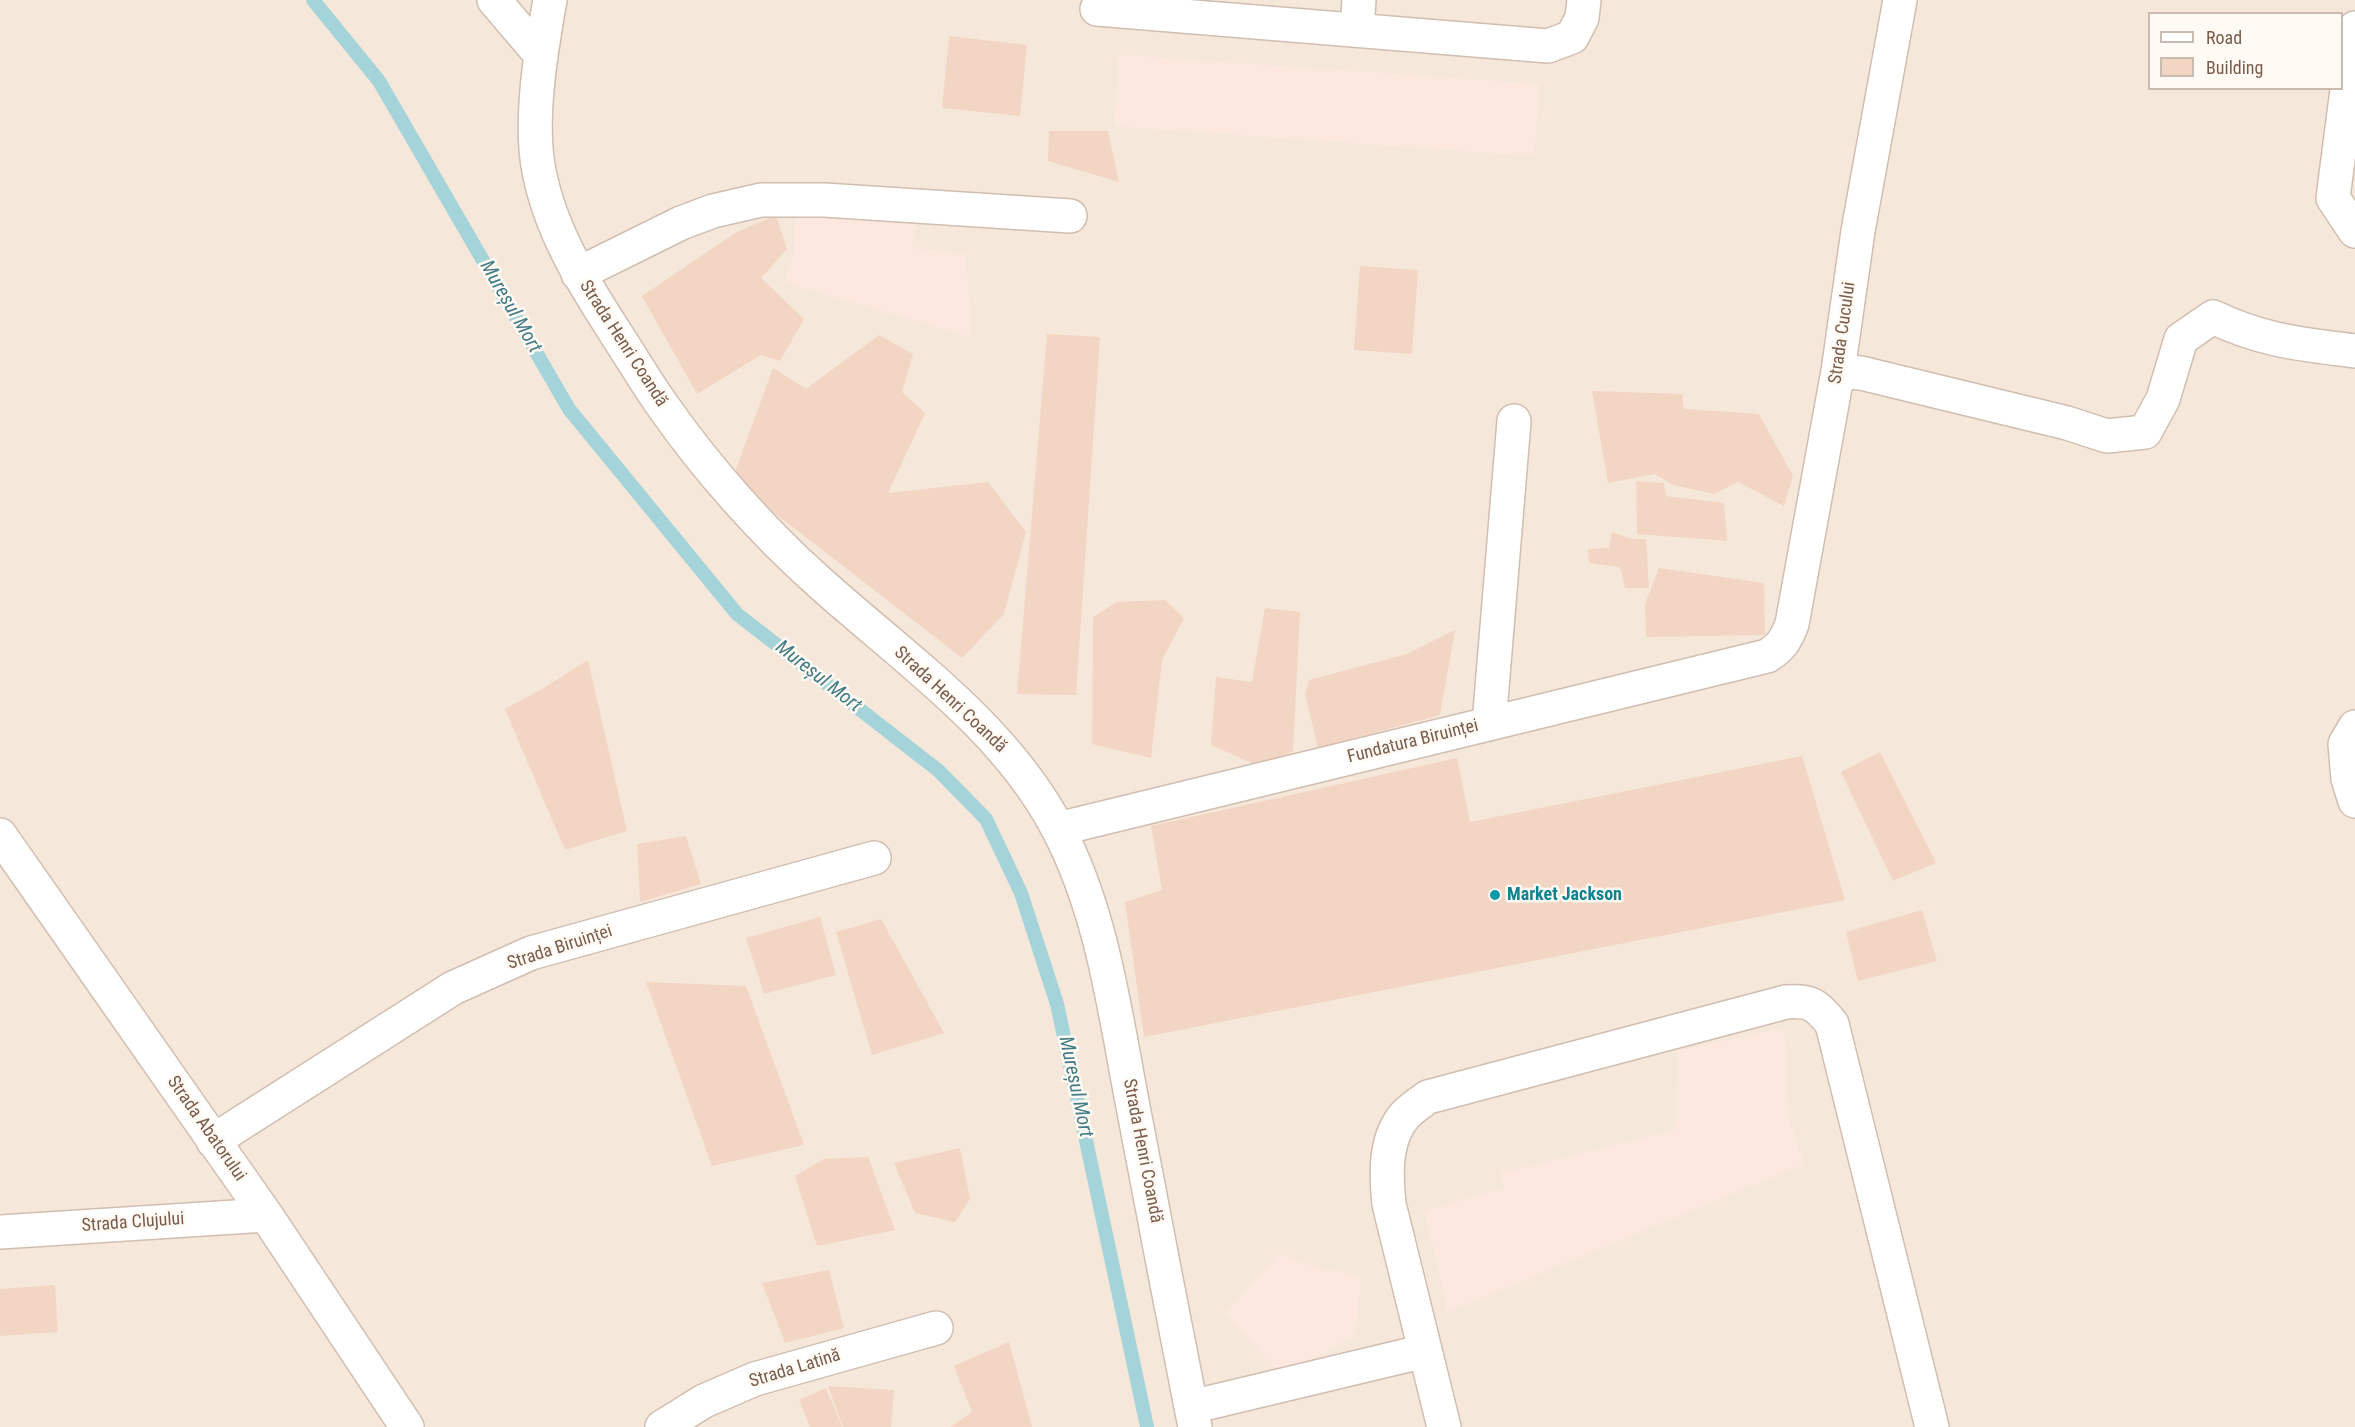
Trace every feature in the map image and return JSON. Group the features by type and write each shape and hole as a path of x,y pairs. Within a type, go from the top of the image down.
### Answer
{"street":[{"path":"494,0 540,54"},
{"name":"Strada Henri Coandă","path":"550,0 540,54 535,139 546,205 578,274 666,411 742,506 814,578 948,695 1001,746 1028,780 1058,829 1086,895 1107,972 1193,1417"},
{"path":"1097,9 1358,15 1548,46 1572,37 1582,18 1584,0"},
{"name":"Strada Cucului","path":"1767,656 1785,641 1792,624 1838,371 1858,231 1900,0"},
{"path":"2355,27 2333,198 2355,231"},
{"name":"Strada Henri Coandă","path":"578,274 681,223 713,211 761,200 824,200 1070,216"},
{"path":"1838,371 1861,373 2067,423 2107,436 2145,432 2163,399 2181,339 2213,318 2242,331 2286,343 2355,351"},
{"path":"1489,724 1514,421"},
{"name":"Fundatura Biruinței","path":"1058,829 1767,656"},
{"path":"2355,727 2345,744 2348,779 2355,801"},
{"name":"Strada Abatorului","path":"0,835 266,1215 407,1427"},
{"name":"Strada Biruinței","path":"213,1141 453,988 531,953 874,858"},
{"path":"1444,1427 1389,1204 1386,1173 1390,1143 1405,1115 1428,1097 1786,1002 1803,1001 1820,1008 1832,1024 1932,1427"},
{"name":"Strada Clujului","path":"0,1232 266,1215"},
{"name":"Strada Latină","path":"662,1427 704,1401 755,1379 936,1328"},
{"path":"1193,1417 1425,1351"}],"shaded area":[{"path":"0,0 2355,0 2355,1427 0,1427"},
{"path":"1119,55 1539,84 1534,156 1114,126"},
{"path":"796,206 919,213 912,248 966,254 971,337 784,282 793,256"},
{"path":"1784,1028 1788,1117 1804,1164 1448,1312 1425,1211 1504,1188 1501,1173 1675,1130 1678,1051"},
{"path":"1279,1253 1300,1263 1361,1277 1355,1336 1282,1375 1225,1314"}],"building":[{"path":"949,36 1027,45 1020,116 942,108"},
{"path":"1049,131 1108,131 1119,182 1048,161"},
{"path":"776,215 787,249 761,278 804,319 780,361 761,355 697,394 642,296 735,233"},
{"path":"1360,266 1418,270 1412,354 1354,350"},
{"path":"1047,334 1100,337 1076,695 1017,694"},
{"path":"879,335 913,354 902,392 925,413 888,493 988,482 1026,532 1004,614 962,658 732,480 773,368 806,389"},
{"path":"1592,391 1682,394 1684,409 1759,414 1793,476 1784,506 1738,482 1714,494 1673,485 1655,474 1608,483"},
{"path":"1636,481 1664,483 1666,496 1724,503 1727,541 1637,534"},
{"path":"1612,532 1632,539 1646,539 1649,588 1625,588 1620,567 1589,563 1588,549 1609,548"},
{"path":"1659,568 1764,583 1765,635 1646,637 1645,604"},
{"path":"1165,600 1184,618 1162,660 1151,758 1092,744 1093,617 1117,602"},
{"path":"1265,608 1300,612 1293,751 1263,768 1211,745 1216,677 1252,682"},
{"path":"1455,630 1440,715 1318,748 1305,694 1309,680 1407,654"},
{"path":"588,660 627,831 565,850 505,709"},
{"path":"1880,752 1936,863 1893,881 1841,772"},
{"name":"Market Jackson","path":"1802,756 1845,900 1144,1037 1125,902 1162,890 1151,826 1457,758 1470,822"},
{"path":"686,836 701,884 640,902 637,844"},
{"path":"1922,910 1937,961 1858,981 1846,932"},
{"path":"820,917 836,975 764,994 746,938"},
{"path":"881,919 944,1033 872,1055 836,932"},
{"path":"646,982 746,986 804,1145 712,1166"},
{"path":"960,1148 970,1199 955,1222 915,1213 894,1163"},
{"path":"868,1157 895,1230 817,1246 795,1176 824,1159"},
{"path":"829,1270 844,1328 785,1343 762,1283"},
{"path":"55,1285 58,1332 0,1336 0,1289"},
{"path":"1009,1342 1032,1427 950,1427 972,1412 954,1366"},
{"path":"828,1386 894,1390 891,1427 843,1427"},
{"path":"826,1388 842,1427 810,1427 799,1400"}],"waterway":[{"name":"Mureșul Mort","path":"313,0 379,81 569,409 737,614 939,771 986,819 1021,893 1057,1004 1147,1427"}],"place":[{"name":"Market Jackson","path":"1495,895"}]}
